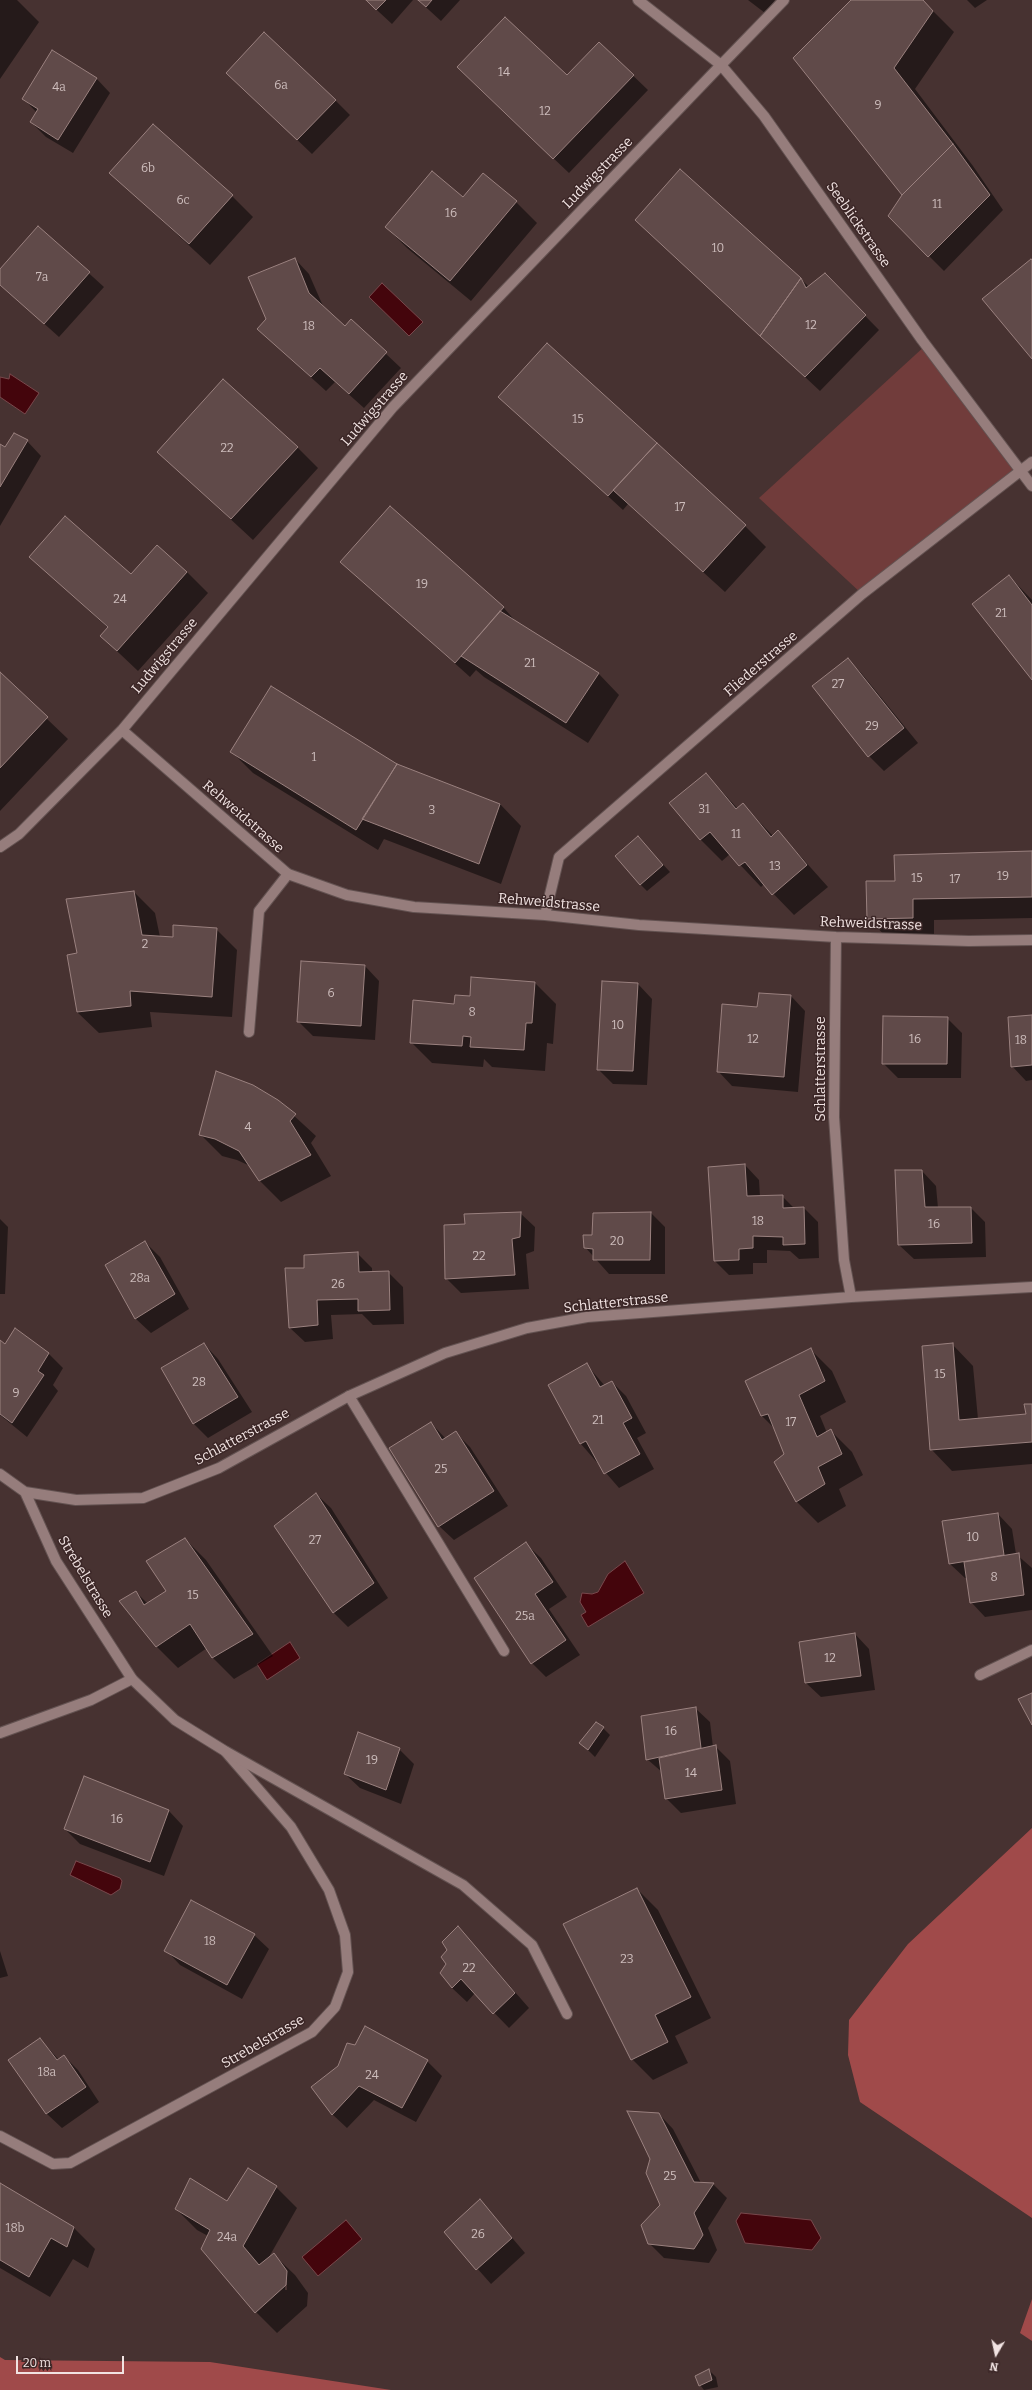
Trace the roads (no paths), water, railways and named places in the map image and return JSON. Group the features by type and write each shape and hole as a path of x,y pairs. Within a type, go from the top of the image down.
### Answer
{"street":[{"name":"Seeblickstrasse","path":"638,0 721,65 764,116 922,340 1032,486"},
{"name":"Ludwigstrasse","path":"0,847 19,834 122,730 393,407 784,0"},
{"name":"Fliederstrasse","path":"545,915 559,857 862,594 1032,462"},
{"name":"Rehweidstrasse","path":"122,730 288,874 347,895 414,907 545,915 639,925 836,937 969,941 1032,940"},
{"path":"249,1032 258,911 288,874"},
{"name":"Schlatterstrasse","path":"836,937 834,1117 844,1260 851,1297"},
{"name":"Schlatterstrasse","path":"25,1492 76,1500 143,1498 219,1468 349,1396 444,1353 527,1328 587,1317 851,1297 1032,1287"},
{"path":"349,1396 504,1651"},
{"path":"0,1474 25,1492"},
{"name":"Strebelstrasse","path":"25,1492 56,1561 132,1679 175,1720 225,1751 463,1885 532,1945 567,2014"},
{"path":"980,1675 1032,1650"},
{"path":"0,1733 91,1700 132,1679"},
{"name":"Strebelstrasse","path":"0,2136 53,2164 70,2163 312,2032 335,2007 348,1972 345,1935 328,1890 291,1827 225,1751"}]}
